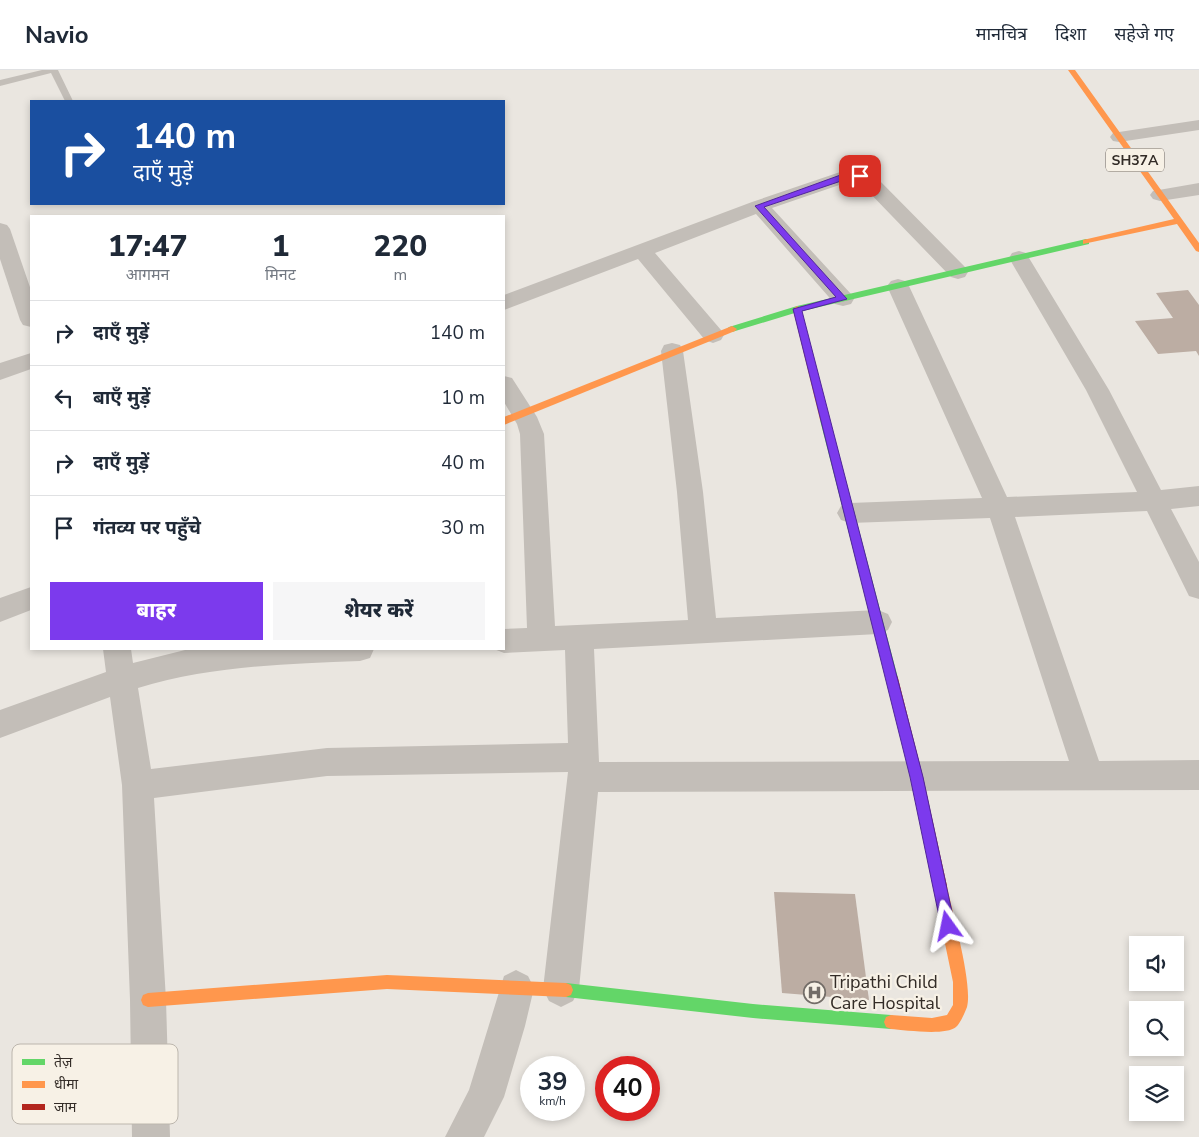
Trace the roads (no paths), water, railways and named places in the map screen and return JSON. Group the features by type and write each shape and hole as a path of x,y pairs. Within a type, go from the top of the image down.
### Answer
{"street":[{"name":"SH37A","path":"1071,70 1199,249"},
{"path":"1119,137 1199,125"},
{"path":"505,303 759,206 849,175 860,176 869,181 958,272"},
{"path":"1160,195 1199,189"},
{"path":"759,206 843,299"},
{"path":"513,417 714,335 797,309 1178,221"},
{"path":"2,241 30,317"},
{"path":"642,251 714,335"},
{"path":"1019,258 1097,390 1152,501 1199,588"},
{"path":"898,286 998,507 1089,776"},
{"path":"148,1000 387,982 561,989 753,1011 932,1025 951,1022 960,1006 960,982 917,777 797,309"},
{"path":"672,351 690,492 703,630"},
{"path":"0,372 30,360"},
{"path":"505,388 513,417 532,434 542,639"},
{"path":"850,513 1152,501 1199,496"},
{"path":"0,610 30,598"},
{"path":"505,641 878,622"},
{"path":"561,989 584,767 579,637"},
{"path":"0,724 120,664 176,665 215,657 342,650"},
{"path":"120,664 138,785 149,1044"},
{"path":"138,785 327,762 584,767 917,777 1199,775"},
{"path":"464,1137 485,1097 507,1026 516,988"},
{"path":"151,1124 151,1137"}],"lane":[{"path":"0,83 53,70 69,100"}],"place":[{"name":"Tripathi Child Care Hospital","path":"814,992"}]}
